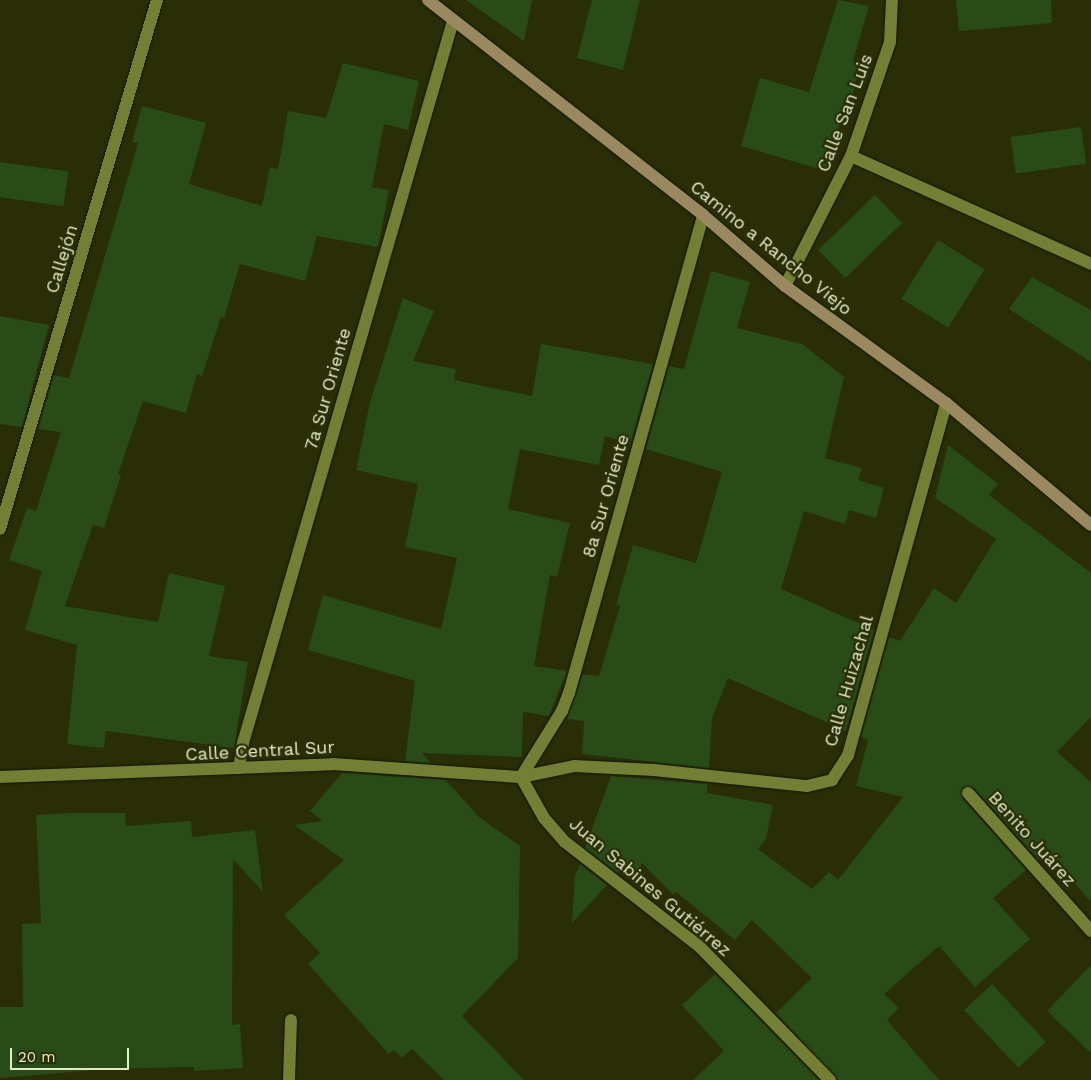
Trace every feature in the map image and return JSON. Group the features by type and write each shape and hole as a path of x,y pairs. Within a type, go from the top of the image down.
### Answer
{"street":[{"name":"Callejón","path":"0,528 157,0"},
{"name":"Camino a Rancho Viejo","path":"428,0 703,215 785,286 946,403 1091,525"},
{"name":"Calle San Luis","path":"785,286 851,156 890,42 892,0"},
{"name":"7a Sur Oriente","path":"239,768 243,743 453,21"},
{"path":"851,156 1091,264"},
{"name":"8a Sur Oriente","path":"521,777 562,711 569,693 703,215"},
{"name":"Calle Huizachal","path":"521,777 574,766 654,770 807,786 832,780 848,755 946,403"},
{"name":"Calle Central Sur","path":"0,777 334,764 521,777"},
{"name":"Juan Sabines Gutiérrez","path":"521,777 544,818 565,842 701,948 830,1080"},
{"name":"Benito Juárez","path":"968,793 1091,931"},
{"path":"289,1080 291,1020"}],"building":[{"path":"466,0 532,0 524,41"},
{"path":"592,0 640,0 623,70 577,58"},
{"path":"838,0 869,6 853,61 860,63 851,102 846,101 826,171 741,146 760,78 809,92"},
{"path":"956,0 1051,0 1052,23 959,31"},
{"path":"343,63 419,81 408,130 384,124 372,187 389,190 378,247 317,236 305,281 240,264 224,318 221,317 202,376 197,374 186,413 143,401 118,474 121,475 104,528 93,525 65,606 158,622 169,573 225,586 209,656 248,662 234,748 106,731 104,748 67,744 77,645 25,630 42,571 9,560 27,508 36,511 61,432 38,429 54,375 69,378 138,143 132,142 142,106 206,123 189,184 262,206 270,167 278,169 288,111 326,118"},
{"path":"1081,127 1086,164 1016,174 1011,137"},
{"path":"0,162 68,172 63,206 0,197"},
{"path":"875,195 902,223 845,278 818,250"},
{"path":"938,240 985,269 948,328 901,299"},
{"path":"711,271 750,282 737,328 802,344 844,377 825,458 862,468 858,480 884,488 876,518 849,510 845,524 804,511 781,589 874,630 846,731 728,678 712,718 709,768 582,754 584,721 567,719 583,674 599,676 620,606 616,605 633,545 696,563 722,472 646,449 669,366 684,369"},
{"path":"1032,277 1091,310 1091,362 1009,309"},
{"path":"403,298 434,311 413,361 456,369 454,380 532,396 541,344 653,364 630,444 605,436 599,465 520,449 508,509 570,523 557,577 550,575 534,666 567,671 549,716 523,712 522,757 422,753 431,763 405,761 415,681 308,650 323,595 441,629 457,558 405,547 418,484 356,470 370,402"},
{"path":"0,316 49,325 22,427 0,424"},
{"path":"948,445 998,484 989,495 1091,573 1091,717 1057,752 1091,782 1091,902 1048,852 1039,860 974,788 963,787 962,798 1026,870 993,898 1030,939 975,987 939,946 884,994 899,1008 887,1020 939,1080 838,1080 776,1013 812,978 752,920 735,940 676,892 673,894 642,863 636,877 622,868 618,873 585,848 611,776 707,784 707,793 773,805 766,839 758,849 812,889 829,872 838,880 903,797 856,786 868,740 861,737 889,637 900,641 934,588 956,603 996,539 935,498"},
{"path":"342,773 446,780 479,817 520,846 518,958 462,1016 524,1080 444,1080 412,1049 402,1058 394,1050 389,1054 308,964 320,953 284,915 344,860 294,825 323,821 310,811"},
{"path":"125,813 126,826 191,821 192,837 255,830 263,892 233,859 232,1025 240,1024 243,1068 194,1071 194,1067 107,1069 0,1078 0,1007 23,1007 22,924 41,923 36,815"},
{"path":"580,864 607,885 572,923 575,876"},
{"path":"1091,965 1091,1053 1047,1011"},
{"path":"715,974 819,1080 693,1080 724,1051 682,1005"},
{"path":"992,984 1046,1042 1018,1068 964,1010"}]}
